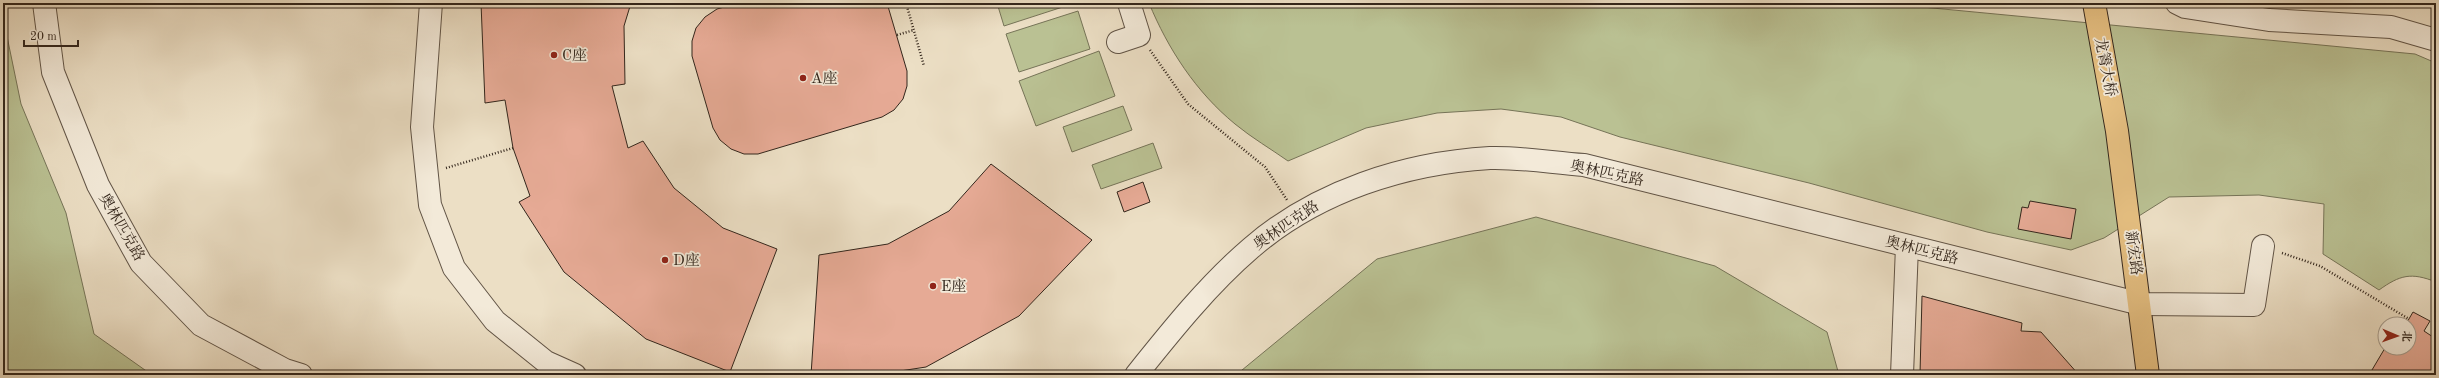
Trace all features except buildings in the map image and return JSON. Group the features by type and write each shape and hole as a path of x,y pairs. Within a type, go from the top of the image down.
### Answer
{"main road":[{"name":"龙箐大桥","path":"2094,3 2118,131"},
{"name":"新宏路","path":"2118,131 2141,304 2148,375"}],"street":[{"name":"奥林匹克路","path":"44,3 53,72 98,185 141,263 201,325 286,370 302,375"},
{"path":"431,3 422,127 426,174 430,205 454,268 495,321 546,362 575,375"},
{"path":"1118,42 1139,35 1129,3"},
{"path":"2177,3 2185,7 2269,20 2391,27 2436,40"},
{"name":"奥林匹克路","path":"1136,375 1188,310 1252,247 1297,214 1321,201 1401,170 1491,158 1584,165 2141,304 2254,305 2263,246"},
{"path":"1902,375 1907,246"}],"path":[{"path":"906,3 924,66"},
{"path":"897,35 914,30"},
{"path":"1139,35 1188,104 1265,167 1297,214"},
{"path":"426,174 513,148"},
{"path":"2263,246 2320,266 2404,316"}],"green space":[{"path":"997,3 1075,3 1004,26"},
{"path":"1149,3 1463,3 1467,7 1471,3 1880,3 2415,54 2436,63 2436,282 2413,276 2400,278 2379,290 2323,254 2324,204 2259,195 2169,197 2104,238 2071,250 1987,232 1809,183 1620,137 1561,117 1501,109 1437,113 1366,128 1288,161 1241,129 1221,112 1208,98 1184,69 1174,53"},
{"path":"1078,11 1090,49 1019,72 1006,34"},
{"path":"3,17 21,104 66,213 94,334 152,375 3,375"},
{"path":"1099,51 1115,96 1036,126 1019,81"},
{"path":"1123,106 1132,130 1072,152 1063,127"},
{"path":"1153,143 1162,168 1101,189 1092,165"},
{"path":"1536,217 1715,266 1827,332 1839,375 1236,375 1377,259"}],"place":[{"name":"C座","path":"554,55"},
{"name":"A座","path":"803,78"},
{"name":"D座","path":"665,260"},
{"name":"E座","path":"933,286"}]}
